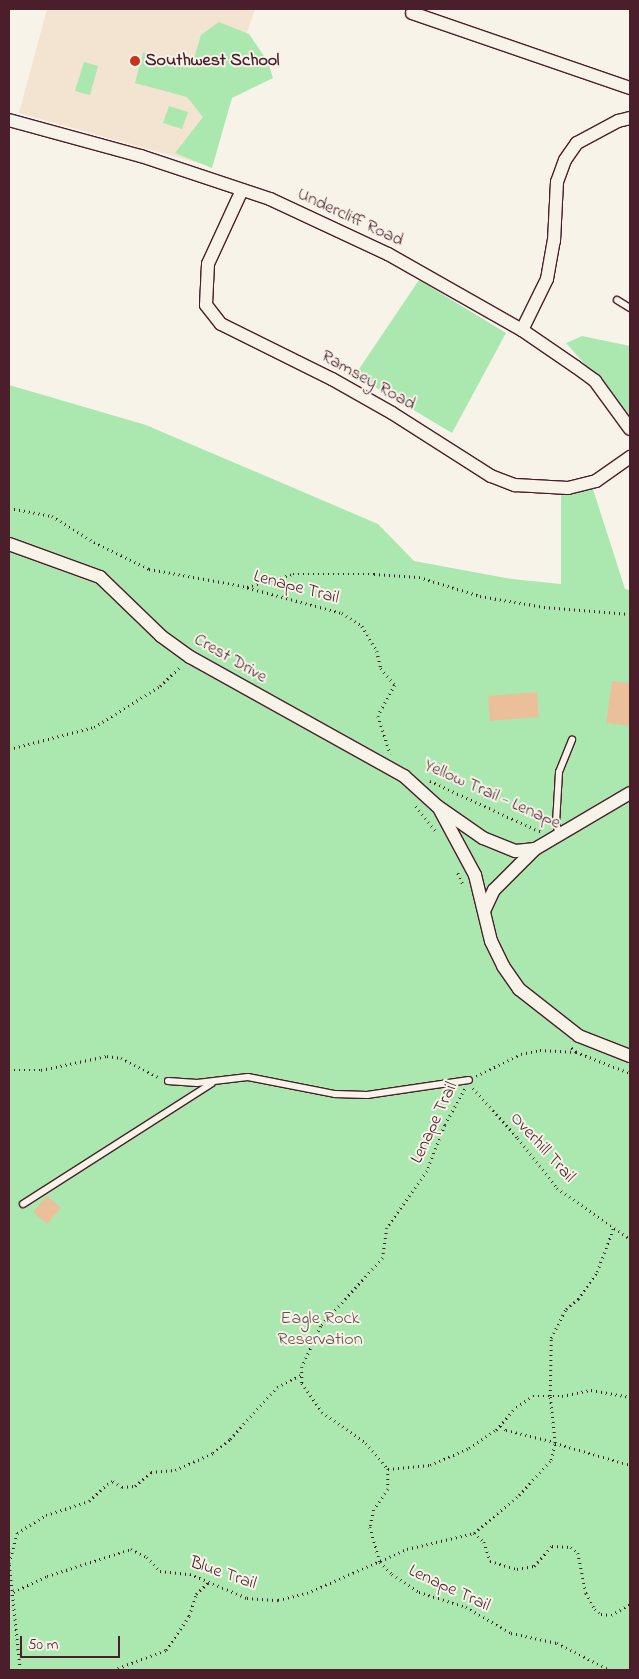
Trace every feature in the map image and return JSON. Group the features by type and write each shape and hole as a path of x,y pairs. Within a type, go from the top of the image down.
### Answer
{"street":[{"path":"412,13 630,88"},
{"path":"522,330 546,279 554,241 558,182 565,160 577,143 618,121 630,118"},
{"name":"Undercliff Road","path":"9,120 141,156 270,199 388,254 522,330 595,381 630,430"},
{"name":"Ramsey Road","path":"242,190 208,264 206,305 221,324 332,380 392,413 491,476 515,485 568,488 596,481 630,457"},
{"name":"Crest Drive","path":"9,544 100,577 161,636 190,657 396,771 437,806 504,848 525,852 535,849 630,793"},
{"name":"Crest Drive","path":"437,806 475,875 491,941 503,966 519,990 579,1036 630,1056"},
{"name":"Crest Drive","path":"485,910 494,890 535,849"}],"lane":[{"path":"617,300 630,308"},
{"path":"560,836 556,823 559,772 572,739"},
{"path":"168,1080 197,1083 248,1077 273,1080 334,1094 366,1095 469,1080"},
{"path":"22,1204 218,1080"}],"path":[{"name":"Lenape Trail","path":"9,508 52,516 94,542 149,569 245,587 342,613 362,626 377,651 381,668 395,684 378,716 396,771"},
{"path":"245,587 293,574 419,577 480,596 544,607 630,614"},
{"path":"9,748 94,727 160,686 190,657"},
{"name":"Yellow Trail - Lenape","path":"421,777 544,834"},
{"path":"413,803 426,816 440,840"},
{"path":"457,871 466,891"},
{"path":"569,1046 576,1052 630,1073"},
{"name":"Lenape Trail","path":"301,1375 325,1320 383,1258 387,1228 427,1171 445,1126 469,1080 520,1054 540,1050 576,1052"},
{"path":"9,1070 41,1070 106,1056 121,1058 168,1080"},
{"name":"Overhill Trail","path":"469,1080 481,1100 518,1138 557,1188 630,1239"},
{"path":"614,1229 596,1272 554,1329 550,1348 552,1375 550,1396 555,1442 551,1460 539,1474 474,1534 484,1542 490,1561 517,1569 534,1566 552,1546 571,1547 578,1553 586,1593 595,1609 601,1614 611,1615 630,1604"},
{"path":"20,1670 9,1594 10,1549 14,1537 21,1530 46,1516 89,1501 107,1484 113,1481 122,1487 135,1486 151,1472 175,1470 213,1453 230,1439 277,1387 301,1375 304,1390 322,1412 366,1443 388,1469 388,1489 374,1510 370,1527 380,1562"},
{"path":"388,1469 409,1468 443,1459 469,1448 500,1426 523,1401 533,1396 550,1396 591,1390 630,1397"},
{"path":"500,1426 506,1430 555,1442 630,1465"},
{"name":"Blue Trail","path":"9,1594 46,1576 131,1550 147,1557 160,1571 185,1573 247,1598 278,1600 307,1593 343,1575 380,1562 407,1549 474,1534"},
{"name":"Lenape Trail","path":"380,1562 399,1580 419,1592 466,1607 511,1633 557,1642 610,1670"},
{"path":"113,1670 166,1650 189,1616 196,1594 209,1582"}],"shaded area":[{"name":"Southwest School","path":"47,9 255,9 202,164 19,113"}],"green space":[{"path":"219,22 249,34 268,62 273,78 232,98 212,168 175,153 203,117 187,97 135,83 143,52 191,68 201,35"},
{"path":"84,62 98,66 90,95 75,91"},
{"path":"169,106 188,112 182,129 163,123"},
{"path":"419,280 506,333 452,433 355,375"},
{"path":"582,336 630,346 630,415 566,343"},
{"name":"Eagle Rock Reservation","path":"9,385 146,425 378,524 414,561 512,579 561,584 561,493 592,486 625,589 630,590 630,1670 9,1670"}],"building":[{"path":"612,681 630,683 630,726 606,723"},
{"path":"537,692 539,717 490,721 488,696"},
{"path":"47,1196 61,1208 47,1224 33,1212"}],"place":[{"name":"Southwest School","path":"135,61"}]}
